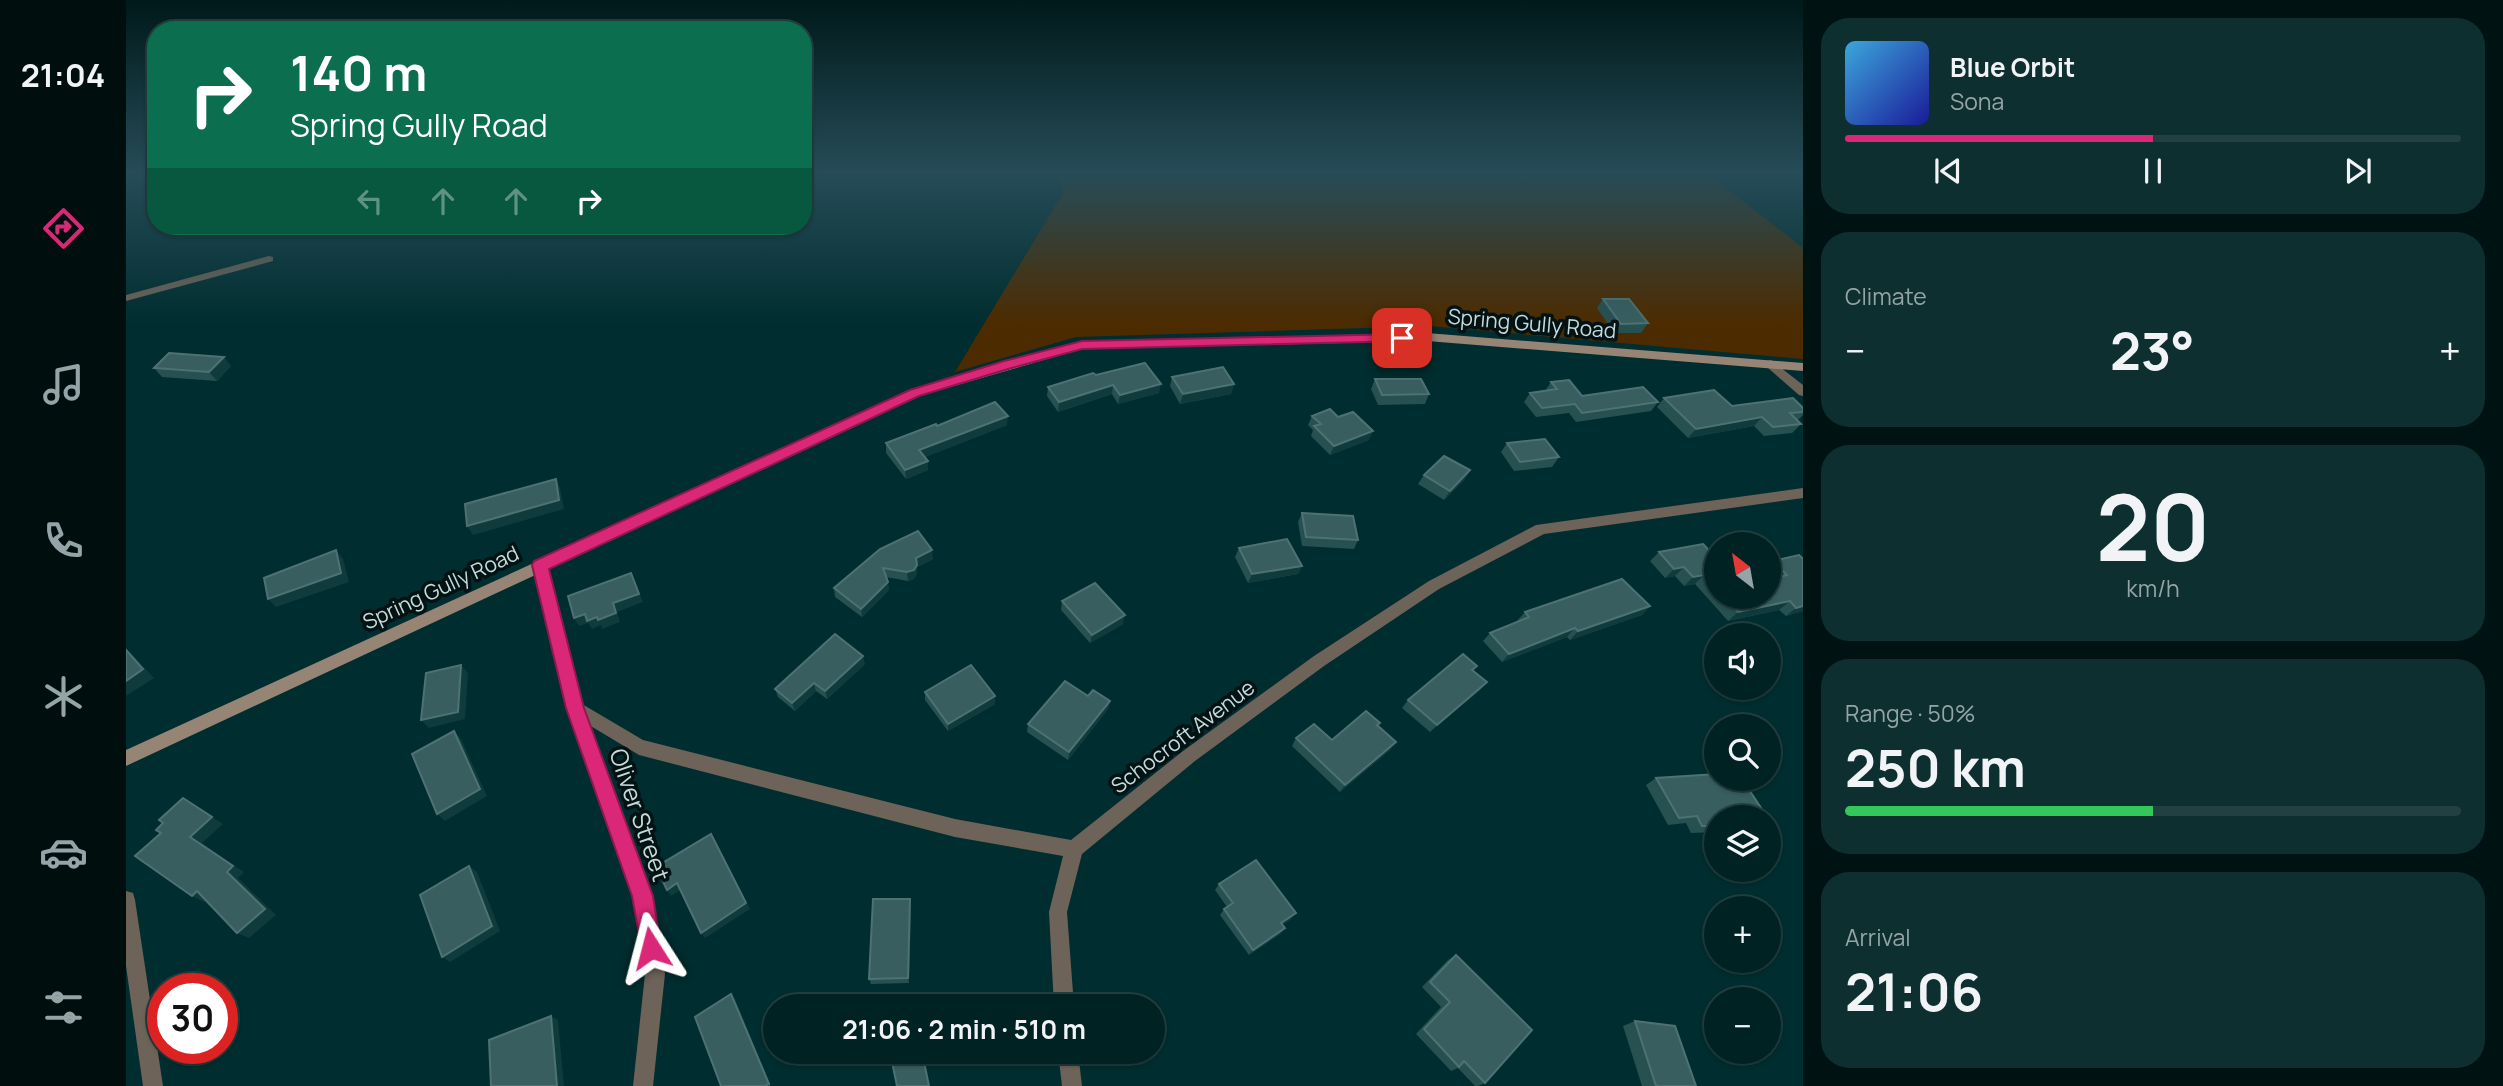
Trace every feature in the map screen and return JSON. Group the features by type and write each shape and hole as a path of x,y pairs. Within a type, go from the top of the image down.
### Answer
{"main road":[{"name":"Spring Gully Road","path":"126,758 915,393 1082,345 1427,337 1803,367"}],"street":[{"path":"126,298 269,259"},
{"path":"1771,364 1803,392"},
{"name":"Schocroft Avenue","path":"1074,849 1189,755 1319,661 1434,585 1541,529 1803,493"},
{"name":"Oliver Street","path":"540,565 575,708 642,896 655,974 643,1086"},
{"path":"575,708 639,747 955,828 1074,849 1058,912 1063,994"},
{"path":"126,901 153,1086"},
{"path":"1069,1064 1072,1086"}],"shaded area":[{"path":"1044,224 1772,224 1803,248 1803,359 1428,326 1076,337 955,372"}],"building":[{"path":"1603,299 1629,299 1648,323 1621,324"},
{"path":"169,353 224,357 209,372 154,368"},
{"path":"1145,363 1161,384 1120,395 1113,385 1059,402 1048,387 1093,373 1096,375"},
{"path":"1223,367 1234,384 1183,394 1172,377"},
{"path":"1375,379 1421,379 1429,394 1382,395"},
{"path":"1569,380 1582,396 1643,387 1658,402 1582,413 1575,404 1542,408 1530,393 1557,389 1551,382"},
{"path":"1714,390 1732,406 1793,398 1803,408 1803,412 1790,413 1801,424 1773,427 1762,417 1696,429 1664,398"},
{"path":"995,402 1008,416 919,450 928,461 905,470 886,443 936,424 937,426"},
{"path":"1330,409 1338,417 1353,412 1373,431 1334,446 1314,426 1321,424 1312,416"},
{"path":"1545,439 1559,457 1520,462 1507,443"},
{"path":"1444,456 1470,470 1450,491 1424,475"},
{"path":"556,479 559,500 467,526 465,504"},
{"path":"1302,513 1353,516 1358,540 1306,537"},
{"path":"918,531 932,550 916,558 917,565 914,570 907,572 883,568 888,582 861,609 834,588 880,549"},
{"path":"1287,539 1302,566 1252,574 1239,548"},
{"path":"1703,544 1704,575 1693,577 1684,567 1674,569 1659,552"},
{"path":"336,550 341,573 268,599 264,578"},
{"path":"1799,555 1803,559 1803,606 1796,608 1790,601 1782,603 1782,576 1787,575 1782,570 1782,559"},
{"path":"631,573 639,594 613,603 616,613 598,620 597,617 587,621 585,614 574,618 568,596"},
{"path":"1622,579 1650,606 1578,631 1575,628 1509,654 1490,633 1529,617 1525,612"},
{"path":"1095,583 1125,615 1092,635 1062,601"},
{"path":"835,634 863,656 825,691 814,683 792,703 775,689"},
{"path":"126,650 143,669 126,681"},
{"path":"1463,654 1477,666 1472,670 1487,682 1437,725 1408,700"},
{"path":"461,665 458,712 421,720 426,673"},
{"path":"971,665 995,696 948,724 925,692"},
{"path":"1065,681 1088,696 1093,690 1110,701 1069,752 1028,724"},
{"path":"1366,711 1396,742 1345,785 1296,738 1314,724 1332,740"},
{"path":"454,731 480,789 437,814 412,754"},
{"path":"1704,775 1704,791 1750,791 1759,805 1704,805 1702,826 1697,816 1679,818 1656,778"},
{"path":"183,798 212,817 190,837 233,866 227,872 265,909 237,933 197,891 192,896 135,856 161,833 156,830 163,823 159,820"},
{"path":"711,834 746,903 701,933 677,883 667,890 656,867"},
{"path":"1256,860 1296,913 1281,923 1285,928 1253,950 1224,909 1233,903 1219,884"},
{"path":"469,866 492,926 442,957 420,895"},
{"path":"873,899 910,899 908,978 869,979"},
{"path":"1456,955 1532,1030 1485,1083 1464,1061 1459,1067 1424,1029 1450,1002 1430,982"},
{"path":"731,994 769,1084 765,1086 721,1086 695,1017"},
{"path":"551,1016 557,1086 491,1086 489,1040"},
{"path":"1635,1021 1675,1026 1696,1086 1656,1086"},
{"path":"892,1064 924,1064 929,1086 897,1086"}],"route":[{"path":"651,948 642,896 575,708 540,565 915,393 1082,345 1402,338"}]}
